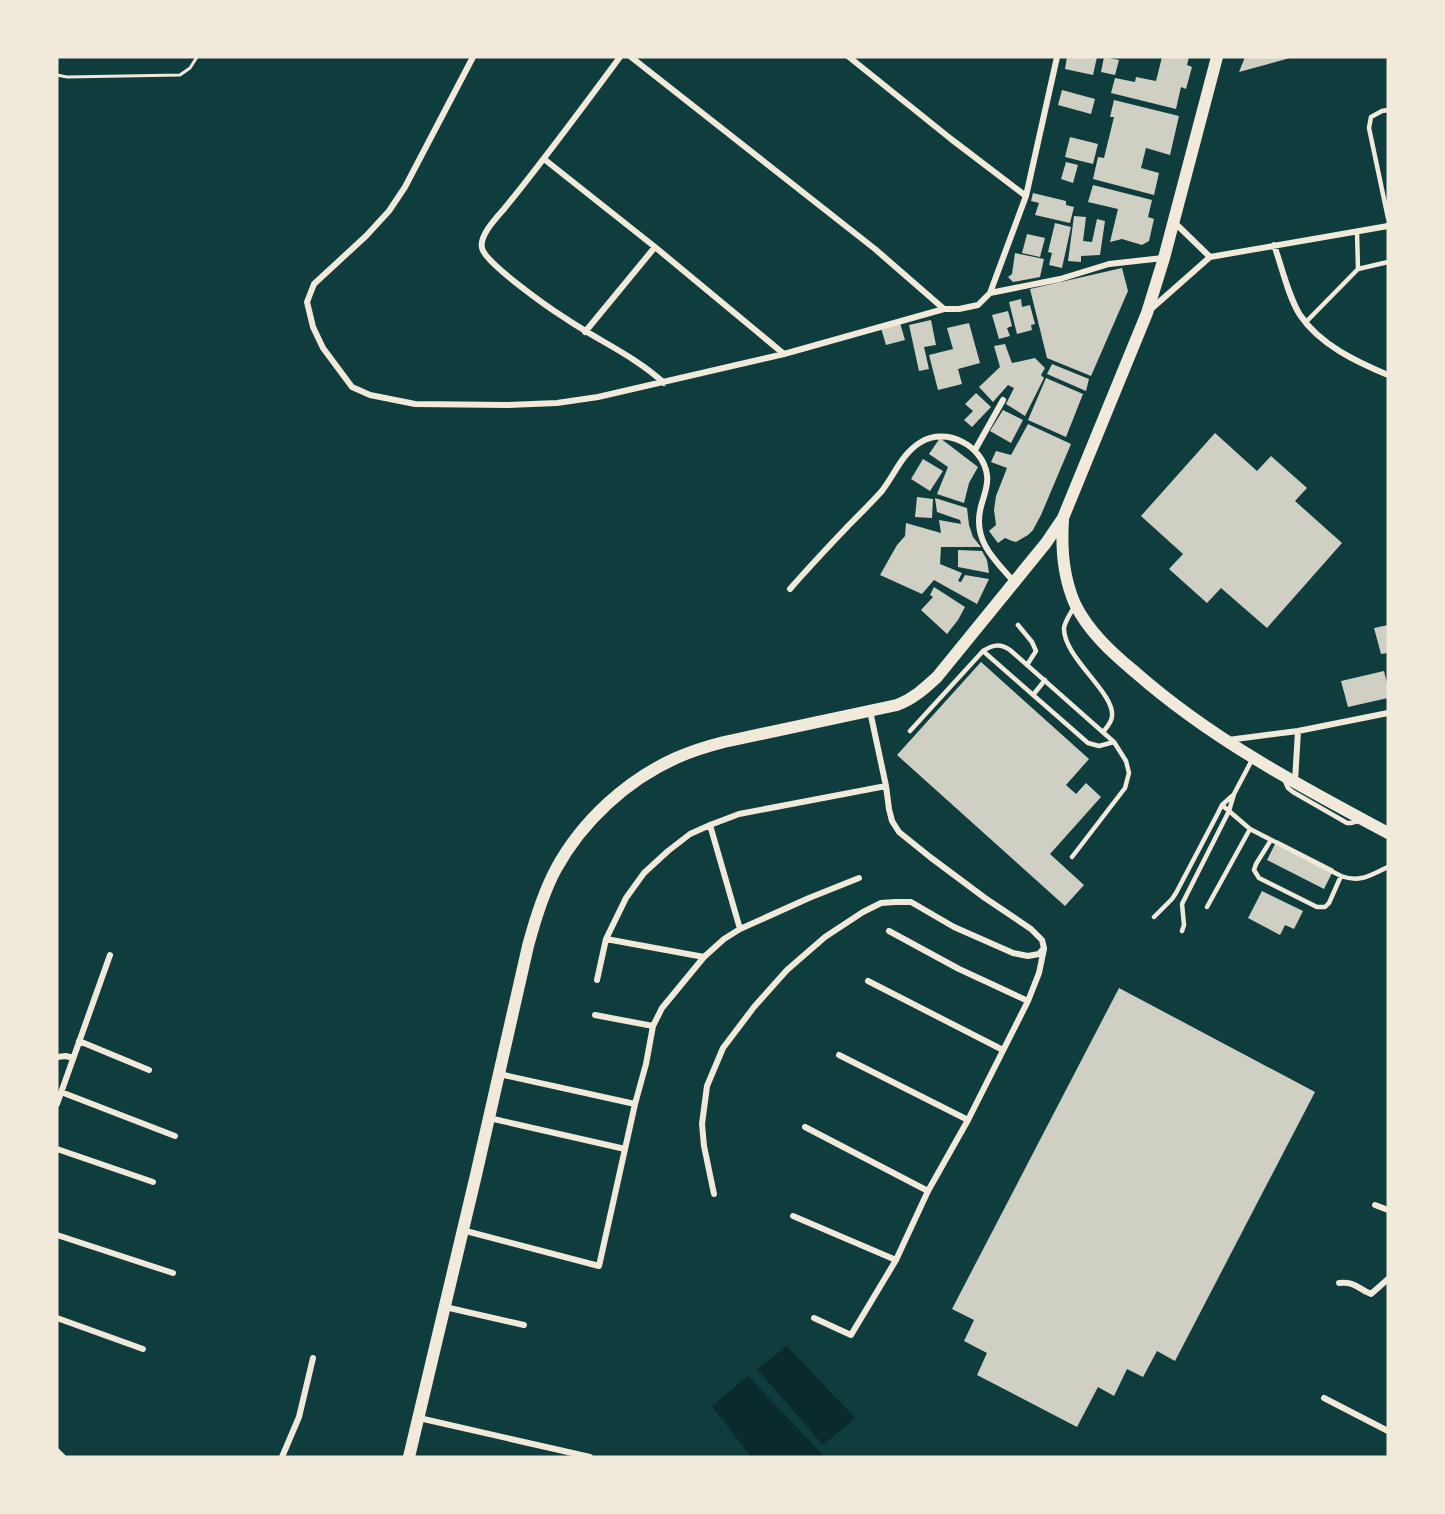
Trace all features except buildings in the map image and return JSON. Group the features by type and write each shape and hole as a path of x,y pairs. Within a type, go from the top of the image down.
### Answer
{"main road":[{"path":"409,1457 534,920 556,868 591,820 612,799 675,758 724,742 897,705 910,700 937,677 1046,543 1063,518 1147,313 1164,258 1217,57"},
{"path":"1063,518 1061,541 1067,583 1076,605 1096,634 1118,658 1169,702 1225,741 1283,776 1388,833"}],"street":[{"path":"473,57 405,187 389,211 366,236 314,284 307,302 313,327 323,348 352,387 370,395 415,404 507,405 557,403 598,397 784,354 944,309 959,309 978,304 990,293 1026,196 1057,57"},
{"path":"620,57 482,238 482,249 495,265 544,304 585,332 633,359 664,383"},
{"path":"631,57 875,249 944,309"},
{"path":"849,57 1026,196"},
{"path":"544,159 784,354"},
{"path":"1173,221 1210,257"},
{"path":"1147,313 1210,257 1388,226"},
{"path":"1274,245 1293,300 1306,322 1334,347 1388,375"},
{"path":"585,332 655,247"},
{"path":"990,293 1060,279 1109,264 1164,258"},
{"path":"975,450 1003,400"},
{"path":"790,588 882,491 909,451 931,437 944,436 967,444 983,461 987,475 987,487 980,512 979,530 983,544 1014,582"},
{"path":"814,1318 851,1335 896,1260 928,1191 1004,1050 1039,973 1044,948 1042,940 1031,929 985,898 899,832 892,821 889,809 870,711"},
{"path":"1225,741 1298,731 1388,713"},
{"path":"1295,782 1298,731"},
{"path":"597,980 606,939 626,898 644,873 690,834 740,814 886,786"},
{"path":"710,825 740,929"},
{"path":"462,1230 599,1266 646,1064 652,1026 662,1008 704,957 724,939 740,929 859,878"},
{"path":"714,1194 702,1124 707,1086 723,1048 754,1007 787,970 825,937 881,903 911,902 954,927 1013,953 1028,956 1038,954 1044,948"},
{"path":"889,931 959,969 1028,1001"},
{"path":"606,939 704,957"},
{"path":"57,1104 110,955"},
{"path":"868,981 1004,1050"},
{"path":"595,1015 652,1026"},
{"path":"79,1041 148,1070"},
{"path":"839,1055 968,1120"},
{"path":"57,1057 73,1058"},
{"path":"499,1074 635,1104"},
{"path":"61,1092 175,1136"},
{"path":"488,1118 625,1149"},
{"path":"805,1127 928,1191"},
{"path":"57,1149 153,1182"},
{"path":"1375,1205 1388,1210"},
{"path":"793,1216 896,1260"},
{"path":"57,1235 173,1273"},
{"path":"1339,1283 1353,1283 1371,1294 1388,1279"},
{"path":"444,1307 524,1325"},
{"path":"57,1318 143,1349"},
{"path":"282,1457 299,1417 313,1358"},
{"path":"1324,1398 1388,1431"},
{"path":"419,1418 590,1457"},
{"path":"57,1451 63,1457"}],"lane":[{"path":"1388,110 1371,117 1369,128 1388,218"},
{"path":"1357,231 1358,269"},
{"path":"1306,322 1358,269 1388,262"},
{"path":"1076,605 1064,625 1065,637 1070,648 1113,710 1112,719 1103,732"},
{"path":"1018,625 1032,642 1036,651 1027,665"},
{"path":"910,731 983,651 994,645 1005,646 1114,742 1126,761 1129,773 1125,788 1072,857"},
{"path":"983,651 1088,743 1099,746 1114,742"},
{"path":"1033,695 1045,680"},
{"path":"1182,931 1184,925 1182,904 1253,758"},
{"path":"1283,776 1288,788 1347,823 1362,819"},
{"path":"1154,917 1176,893 1222,805 1234,794"},
{"path":"1222,805 1250,829 1341,876 1359,880 1388,867"},
{"path":"1207,908 1250,829"},
{"path":"1271,840 1254,870 1259,878 1317,907 1325,907 1341,876"}],"path":[{"path":"57,75 67,77 180,75 190,68 197,57"}],"water":[{"path":"787,1346 855,1418 823,1445 757,1369"},
{"path":"748,1376 825,1457 751,1457 712,1406"}]}
